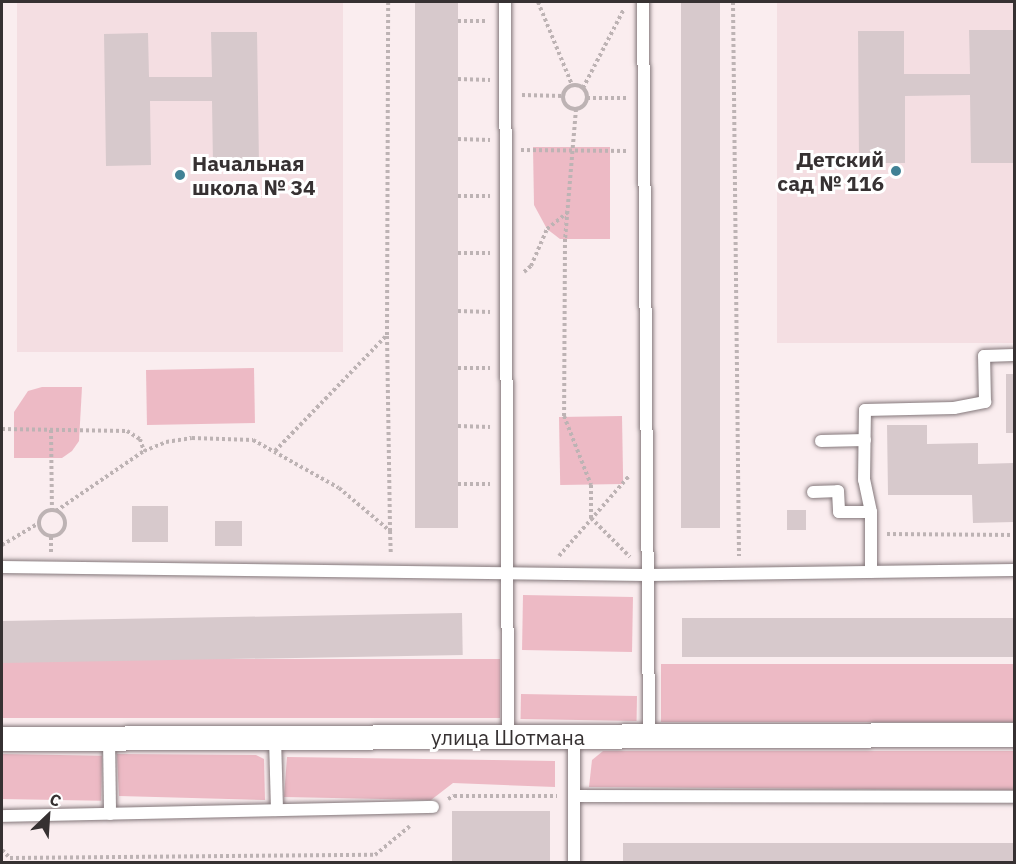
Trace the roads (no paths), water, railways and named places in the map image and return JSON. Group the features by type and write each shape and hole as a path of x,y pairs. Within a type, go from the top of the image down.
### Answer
{"street":[{"name":"улица Шотмана","path":"2,739 1014,735"}],"lane":[{"path":"505,2 508,737"},
{"path":"643,2 649,736"},
{"path":"871,572 871,512 864,480 865,410 954,408 985,402 984,356 1014,355"},
{"path":"821,441 865,440"},
{"path":"813,492 838,491 838,513 871,512"},
{"path":"2,567 647,574 1014,570"},
{"path":"574,736 574,862"},
{"path":"109,738 110,814"},
{"path":"275,738 277,810"},
{"path":"574,796 1014,797"},
{"path":"2,816 433,807"}],"place":[{"name":"Детский сад № 116","path":"896,171"},
{"name":"Начальная школа № 34","path":"180,175"}]}
